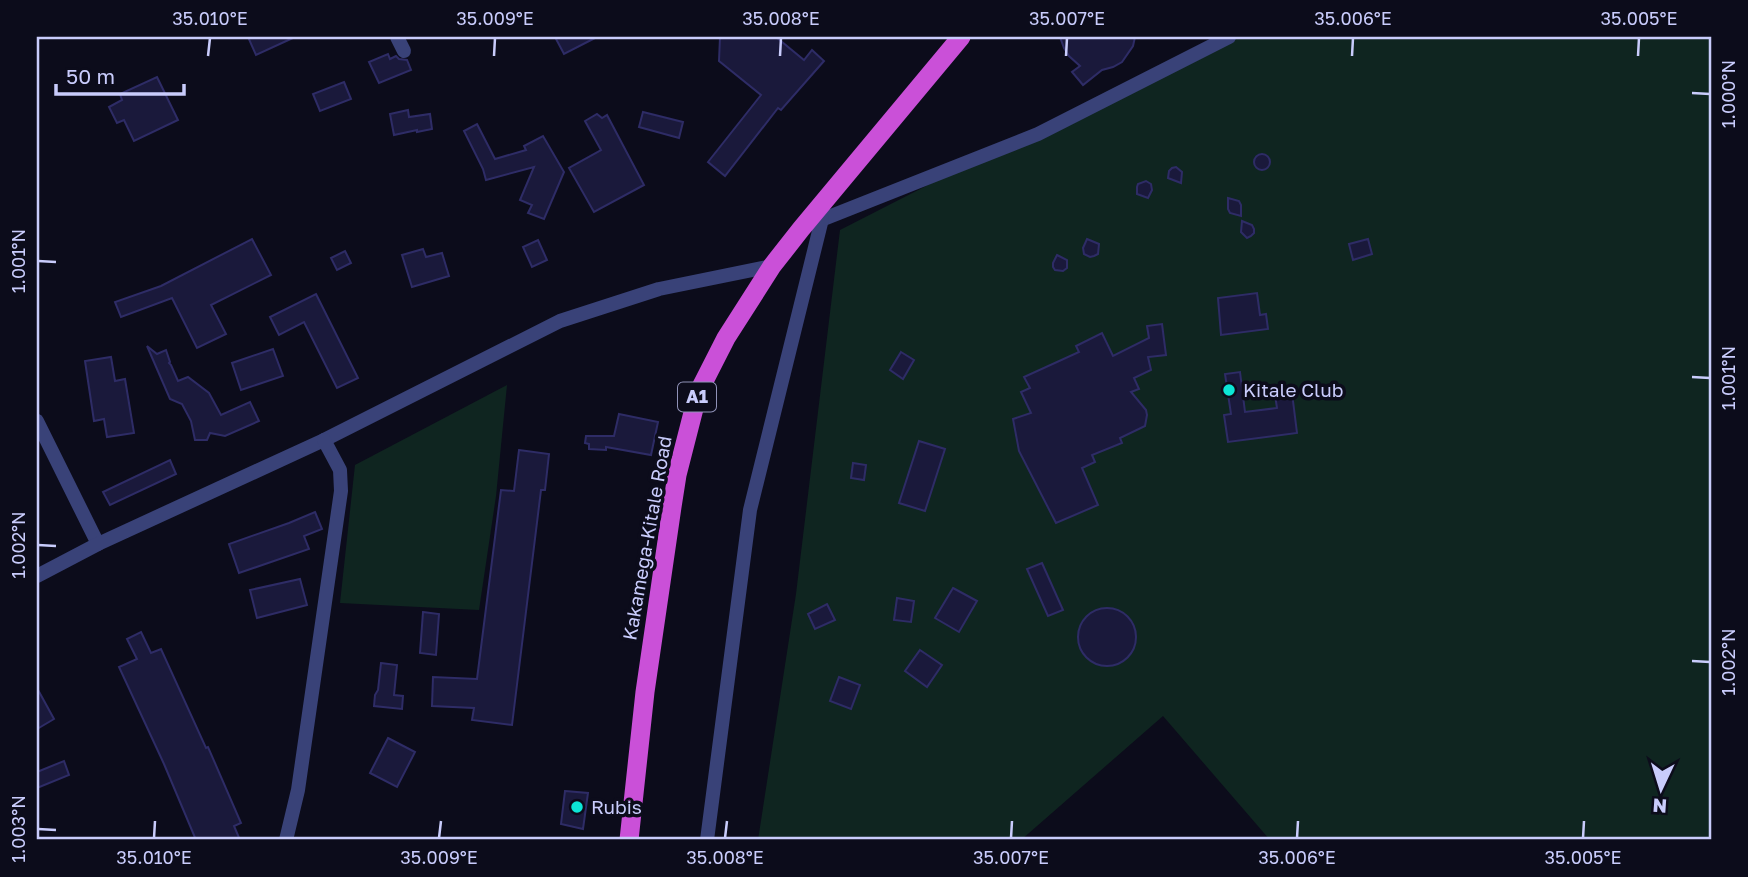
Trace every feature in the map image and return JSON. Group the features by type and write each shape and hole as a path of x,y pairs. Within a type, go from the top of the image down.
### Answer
{"highway":[{"name":"Kakamega-Kitale Road","path":"629,840 653,632 673,496 698,393 726,338 772,266 961,37"}],"street":[{"path":"397,37 404,51"},
{"path":"801,229 1038,134 1229,37"},
{"path":"707,840 750,510 822,219"},
{"path":"37,576 99,544 324,440 560,321 659,289 772,266"},
{"path":"37,421 99,544"},
{"path":"286,840 298,790 341,491 340,470 324,440"}],"green space":[{"path":"1217,37 1711,37 1711,840 1270,840 1163,716 1021,840 758,840 796,594 840,230"},
{"path":"507,385 496,496 479,610 340,603 355,465"}],"building":[{"path":"248,37 295,37 256,55"},
{"path":"555,37 597,37 564,54"},
{"path":"720,37 776,37 804,60 812,50 824,61 781,110 778,108 725,176 708,162 761,95 719,61"},
{"path":"1060,37 1135,37 1133,46 1122,62 1102,70 1083,85 1072,72 1080,66 1069,56"},
{"path":"388,54 390,59 396,56 407,60 411,70 379,83 369,62"},
{"path":"157,77 178,120 134,141 124,120 117,123 109,107 122,100 120,94"},
{"path":"344,82 351,99 320,111 313,94"},
{"path":"408,110 409,117 430,114 432,129 394,135 390,114"},
{"path":"643,112 683,122 679,138 639,127"},
{"path":"597,114 602,118 607,115 644,185 594,212 569,168 601,150 585,121"},
{"path":"477,124 495,159 526,150 524,146 543,136 564,172 544,219 528,213 532,205 520,200 534,167 486,180 464,131"},
{"path":"1262,154 1270,162 1262,170 1254,162"},
{"path":"1176,167 1182,172 1181,183 1168,178 1169,171"},
{"path":"1146,181 1151,184 1152,190 1148,198 1137,194 1138,184"},
{"path":"1228,198 1239,201 1241,216 1230,213"},
{"path":"1242,221 1252,225 1254,229 1254,233 1247,238 1241,232"},
{"path":"252,239 271,275 211,305 226,334 197,348 172,298 121,317 115,302 161,286"},
{"path":"1087,239 1099,244 1098,254 1090,257 1084,254 1083,248"},
{"path":"1368,239 1372,254 1353,260 1349,244"},
{"path":"538,240 547,260 532,267 523,247"},
{"path":"423,249 426,257 442,253 449,276 412,287 402,255"},
{"path":"345,251 351,263 337,270 331,258"},
{"path":"1057,255 1067,260 1067,268 1063,271 1053,267"},
{"path":"1257,293 1260,315 1266,314 1268,329 1221,335 1218,298"},
{"path":"316,294 358,378 337,388 304,322 279,335 270,317"},
{"path":"1162,324 1166,355 1148,357 1151,370 1134,378 1139,389 1131,392 1146,410 1145,426 1120,438 1122,443 1092,455 1095,462 1082,468 1098,505 1056,523 1019,451 1013,419 1031,413 1021,392 1030,388 1024,377 1079,352 1076,346 1102,333 1113,356 1149,338 1147,326"},
{"path":"147,346 157,354 166,350 178,381 188,377 209,393 221,415 250,402 259,421 225,436 210,433 207,440 195,440 191,421 182,404 170,399"},
{"path":"273,349 283,376 241,390 232,363"},
{"path":"901,352 914,360 903,379 890,370"},
{"path":"111,357 115,381 125,379 134,433 107,437 104,419 94,421 85,361"},
{"path":"1240,372 1245,412 1277,408 1275,395 1292,393 1297,433 1228,442 1224,415 1231,414 1225,374"},
{"path":"619,414 658,422 651,455 606,447 606,450 589,449 589,444 585,443 586,436 614,436"},
{"path":"919,441 945,449 925,511 899,503"},
{"path":"519,450 549,454 545,490 541,490 512,725 472,720 474,708 432,706 433,677 477,679 501,490 514,491"},
{"path":"170,460 176,474 110,505 103,492"},
{"path":"853,463 866,465 864,480 851,478"},
{"path":"315,512 322,529 304,536 309,549 239,573 229,544"},
{"path":"1042,563 1063,610 1048,616 1027,569"},
{"path":"300,579 307,605 257,618 250,590"},
{"path":"953,588 977,601 959,632 935,618"},
{"path":"897,598 914,601 911,622 894,620"},
{"path":"827,604 835,620 815,629 808,614"},
{"path":"1101,608 1113,608 1128,616 1136,631 1136,643 1128,658 1113,666 1101,666 1086,658 1078,643 1078,631 1086,616"},
{"path":"423,612 439,614 436,655 420,653"},
{"path":"141,632 151,653 161,649 206,748 208,747 241,823 234,826 240,840 196,840 119,667 137,659 127,639"},
{"path":"920,650 942,665 927,687 905,671"},
{"path":"381,663 397,665 394,695 403,696 402,709 374,706"},
{"path":"839,677 860,685 851,709 830,701"},
{"path":"37,688 54,719 37,729"},
{"path":"388,738 415,752 397,787 370,773"},
{"path":"64,761 69,775 37,788 37,772"},
{"path":"565,791 588,793 583,829 561,824"}],"place":[{"name":"Kitale Club","path":"1229,390"},
{"name":"Rubis","path":"577,807"}]}
